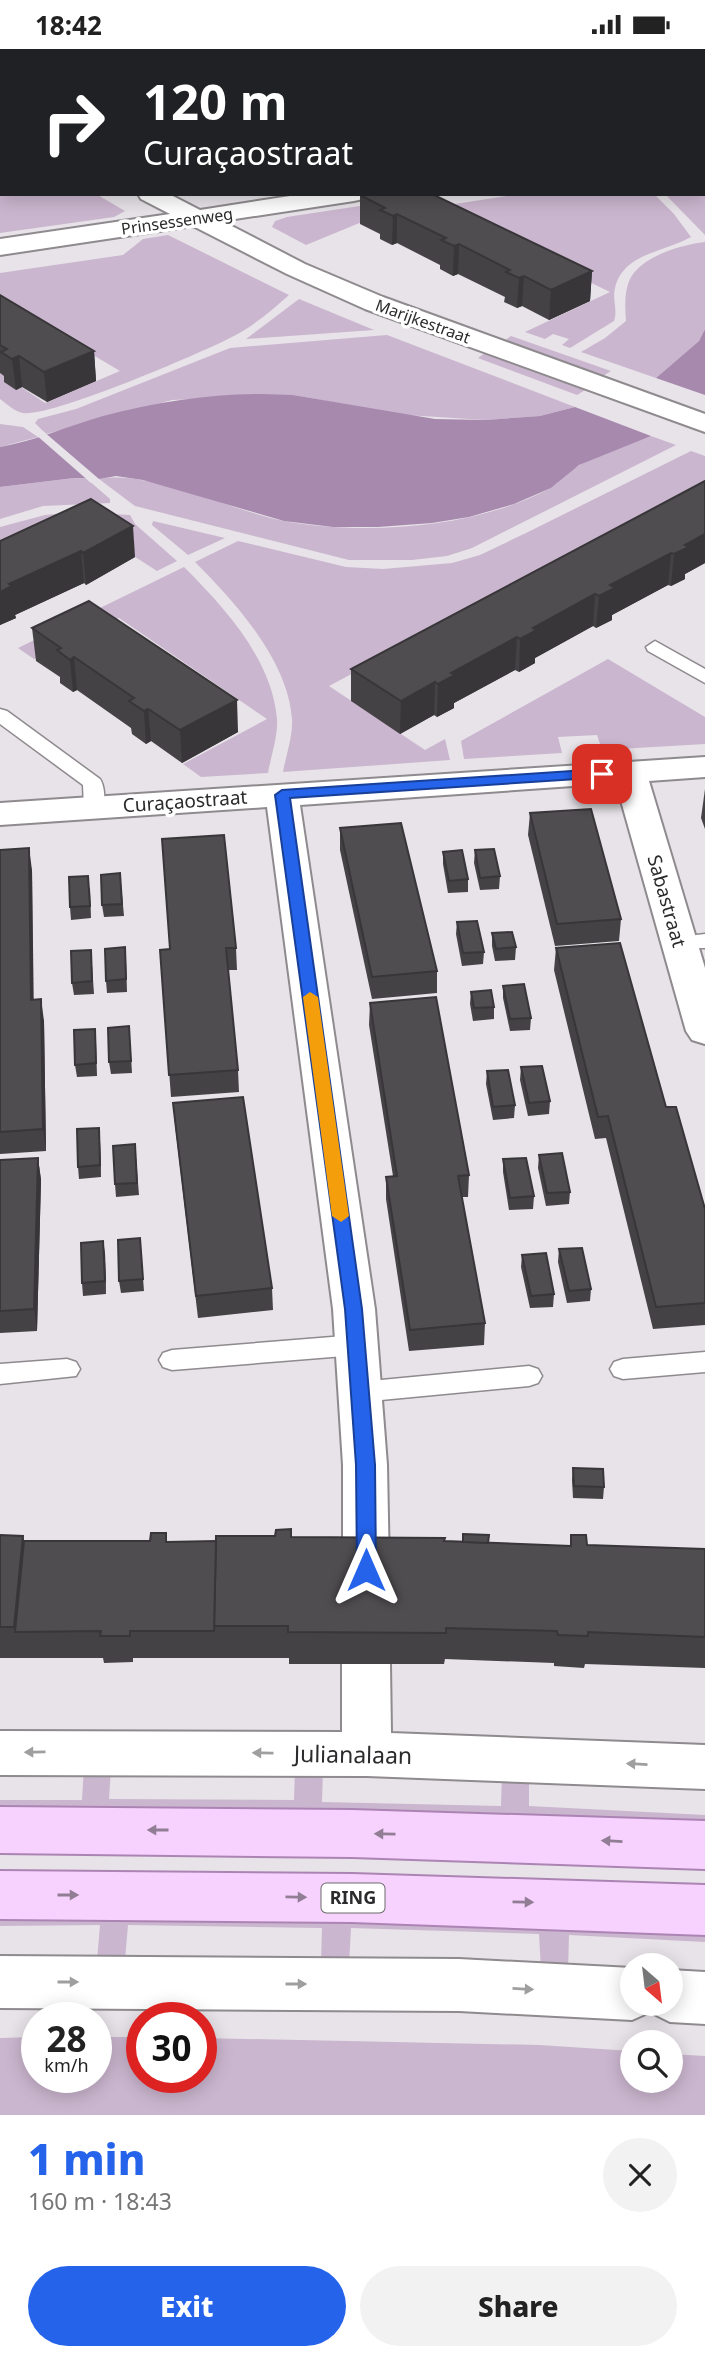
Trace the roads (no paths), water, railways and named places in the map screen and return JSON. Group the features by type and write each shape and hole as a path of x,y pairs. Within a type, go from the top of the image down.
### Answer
{"main road":[{"path":"0,1830 375,1833 705,1845"},
{"name":"RING","path":"0,1895 147,1894 541,1902 705,1910"}],"street":[{"name":"Marijkestraat","path":"154,196 296,269 363,298 705,424"},
{"name":"Prinsessenweg","path":"0,247 341,196"},
{"name":"Curaçaostraat","path":"0,814 705,767"},
{"name":"Sabastraat","path":"630,772 692,942 705,1031"},
{"path":"282,795 357,1345 366,1465 366,1570"},
{"path":"366,1664 367,1754"},
{"name":"Julianalaan","path":"0,1753 367,1754 705,1767"},
{"path":"0,1982 459,1985 620,1993"},
{"path":"683,1997 705,1998"}],"lane":[{"path":"655,647 705,677"},
{"path":"0,715 93,783 94,807"},
{"path":"172,1360 357,1345"},
{"path":"623,1369 705,1362"},
{"path":"0,1374 67,1369"},
{"path":"360,1392 529,1376"}]}
